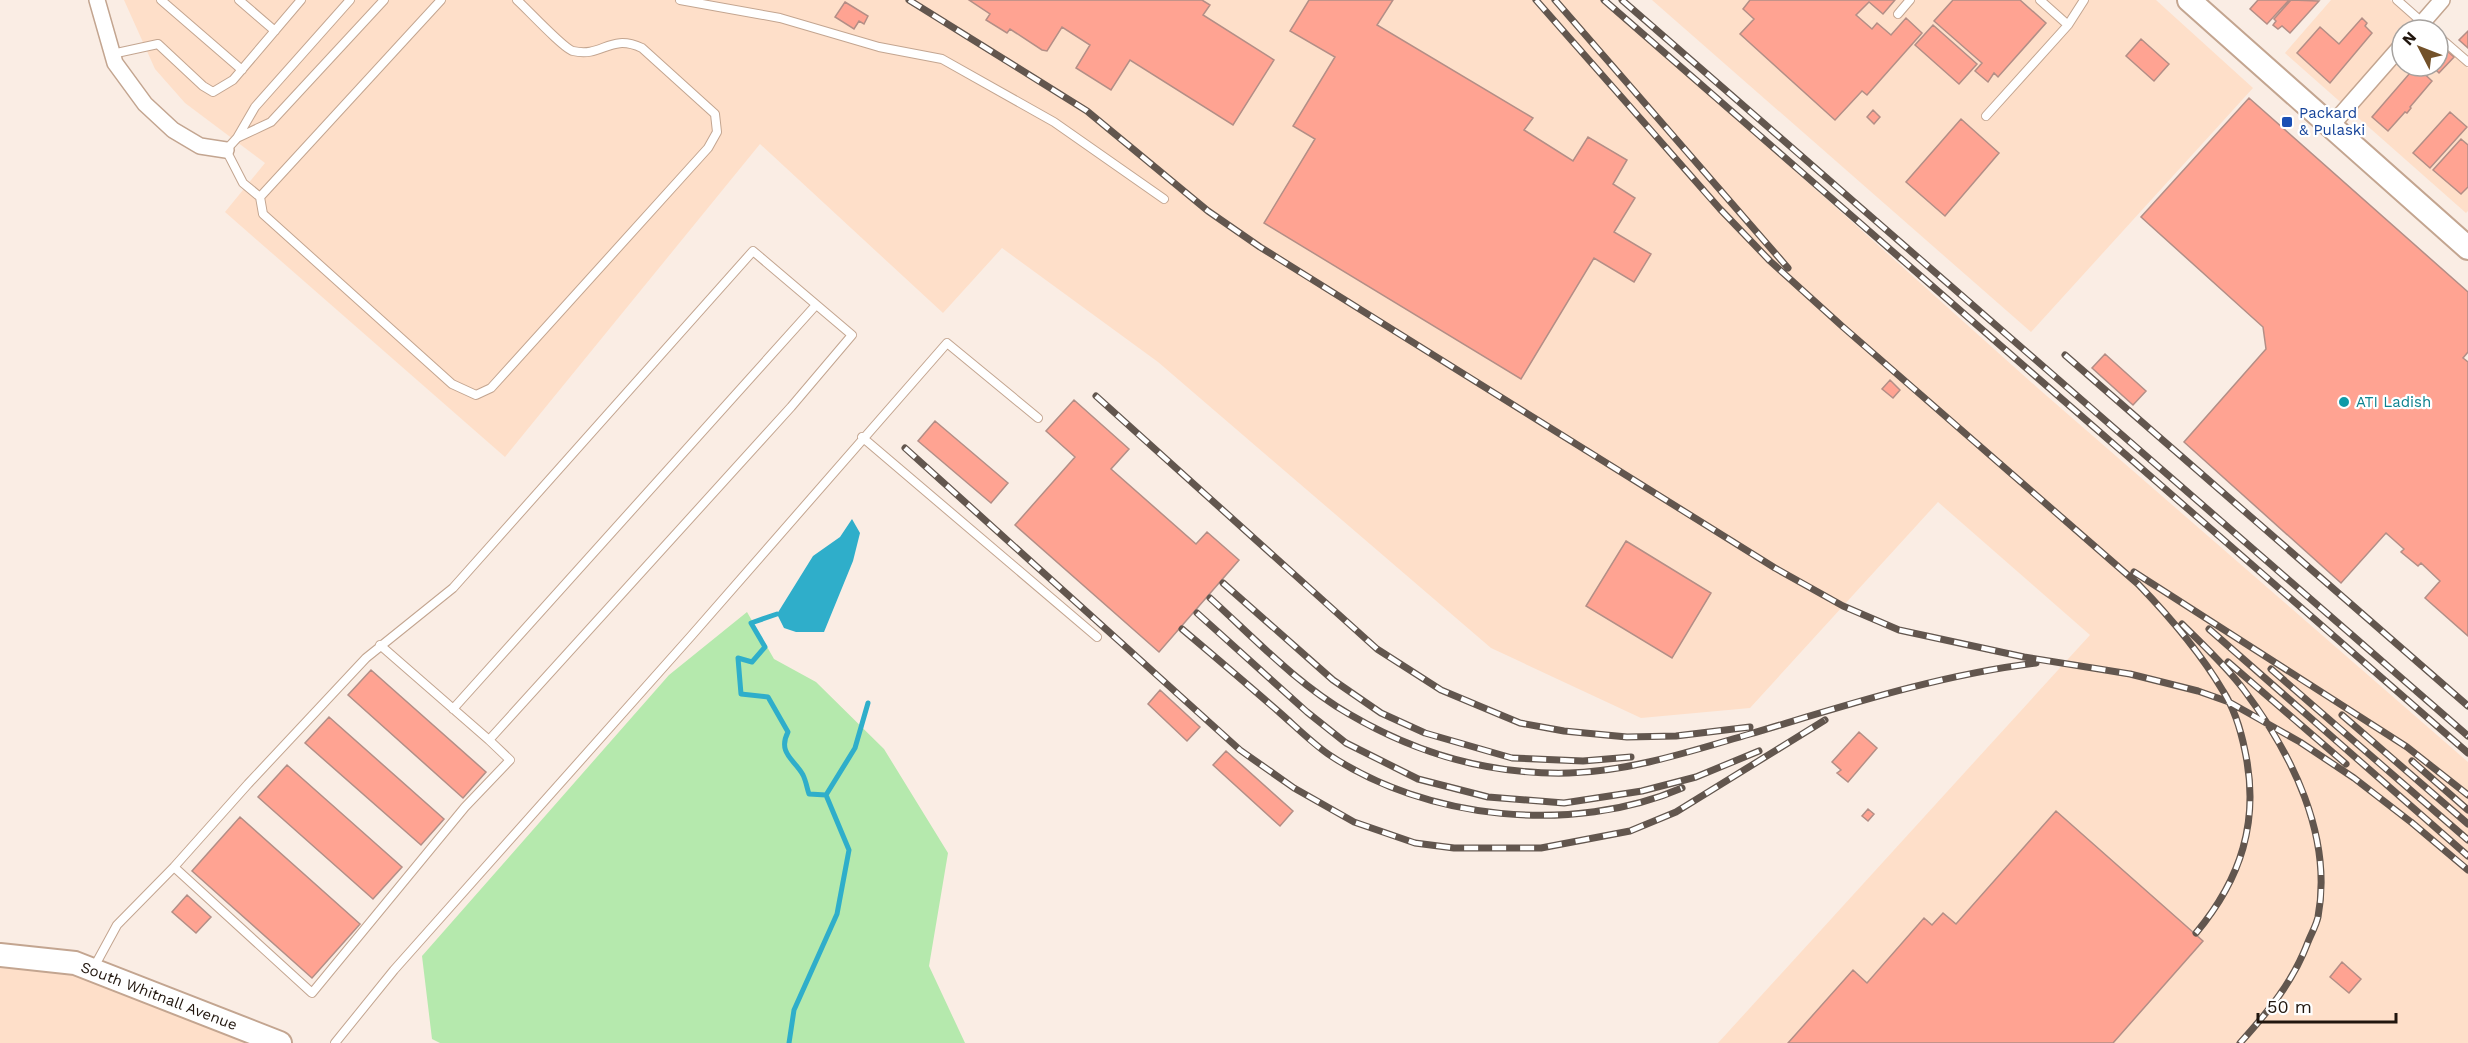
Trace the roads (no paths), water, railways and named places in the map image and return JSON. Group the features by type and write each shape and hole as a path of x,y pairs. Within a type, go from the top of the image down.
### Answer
{"street":[{"path":"97,0 115,63 145,104 173,130 200,146 226,150"},
{"path":"2189,0 2468,248"},
{"path":"2429,18 2442,0"},
{"path":"2331,126 2390,59"},
{"name":"South Whitnall Avenue","path":"0,955 75,963 280,1043"}],"lane":[{"path":"161,0 242,70"},
{"path":"239,0 275,31"},
{"path":"112,54 158,44 203,86 213,92 234,80 301,0"},
{"path":"350,0 255,107 237,138 226,150 243,183 260,197 263,214 452,384 476,395 491,388 708,148 717,132 715,114 642,48 627,42 611,44 591,53 571,51 518,0"},
{"path":"237,138 271,122 384,0"},
{"path":"260,197 441,0"},
{"path":"680,0 780,18 879,47 942,59 1054,122 1164,199"},
{"path":"1898,14 1910,0"},
{"path":"2040,0 2068,25"},
{"path":"1986,116 2068,25 2084,0"},
{"path":"2397,0 2414,18"},
{"path":"2450,46 2468,62"},
{"path":"92,970 117,925 174,867 248,784 380,645 453,588 753,251 852,335 791,407 489,740"},
{"path":"453,709 816,305"},
{"path":"335,1043 394,970 692,635 862,437 947,343 1038,418"},
{"path":"862,437 1097,637"},
{"path":"174,867 312,993 465,807 510,760 380,645"}],"water":[{"path":"852,519 860,533 853,561 824,632 796,632 784,628 777,614 813,556 840,537"}],"waterway":[{"path":"777,614 751,623 765,647 752,662 738,658 741,694 768,697 788,732 785,739 786,751 803,775 809,794 826,795"},
{"path":"826,795 855,748 868,703"},
{"path":"789,1043 794,1010 837,914 849,850 826,795"}],"railway":[{"path":"909,0 1087,111 1208,211 1260,247 1775,568 1843,606 1899,630 2024,657 2130,674 2198,691 2229,702 2300,742 2354,778 2416,826"},
{"path":"1536,0 1720,209 1770,261 2138,584 2204,662 2227,698 2237,720 2245,751 2250,801 2248,825 2235,870 2225,892 2196,933"},
{"path":"1555,0 1788,268"},
{"path":"1604,0 2468,753"},
{"path":"1622,0 2468,736"},
{"path":"2065,355 2468,706"},
{"path":"1096,396 1377,649 1441,690 1520,723 1564,731 1627,737 1676,736 1750,727"},
{"path":"905,448 1240,750 1294,788 1354,822 1415,843 1454,848 1541,848 1630,831 1676,812 1825,720"},
{"path":"2134,572 2407,747 2468,795"},
{"path":"1223,583 1333,680 1381,713 1425,733 1512,758 1583,761 1631,757"},
{"path":"1210,598 1276,660 1312,689 1375,728 1427,751 1454,759 1482,766 1539,773 1592,771 1638,764 1927,683 2036,663"},
{"path":"1197,613 1307,712 1346,743 1418,779 1488,797 1564,803 1642,791 1696,777 1759,751"},
{"path":"2182,624 2237,681 2278,741 2305,797 2320,856 2321,887 2315,927 2287,983 2270,1008 2240,1043"},
{"path":"1182,629 1328,754 1367,776 1409,794 1454,806 1501,813 1548,815 1594,812 1640,803 1682,788"},
{"path":"2209,629 2468,856"},
{"path":"2228,662 2346,764"},
{"path":"2271,669 2468,840"},
{"path":"2342,715 2468,824"},
{"path":"2412,761 2468,810"},
{"path":"2411,822 2468,870"}],"place":[{"name":"Packard & Pulaski","path":"2287,122"},
{"name":"ATI Ladish","path":"2344,402"}]}
